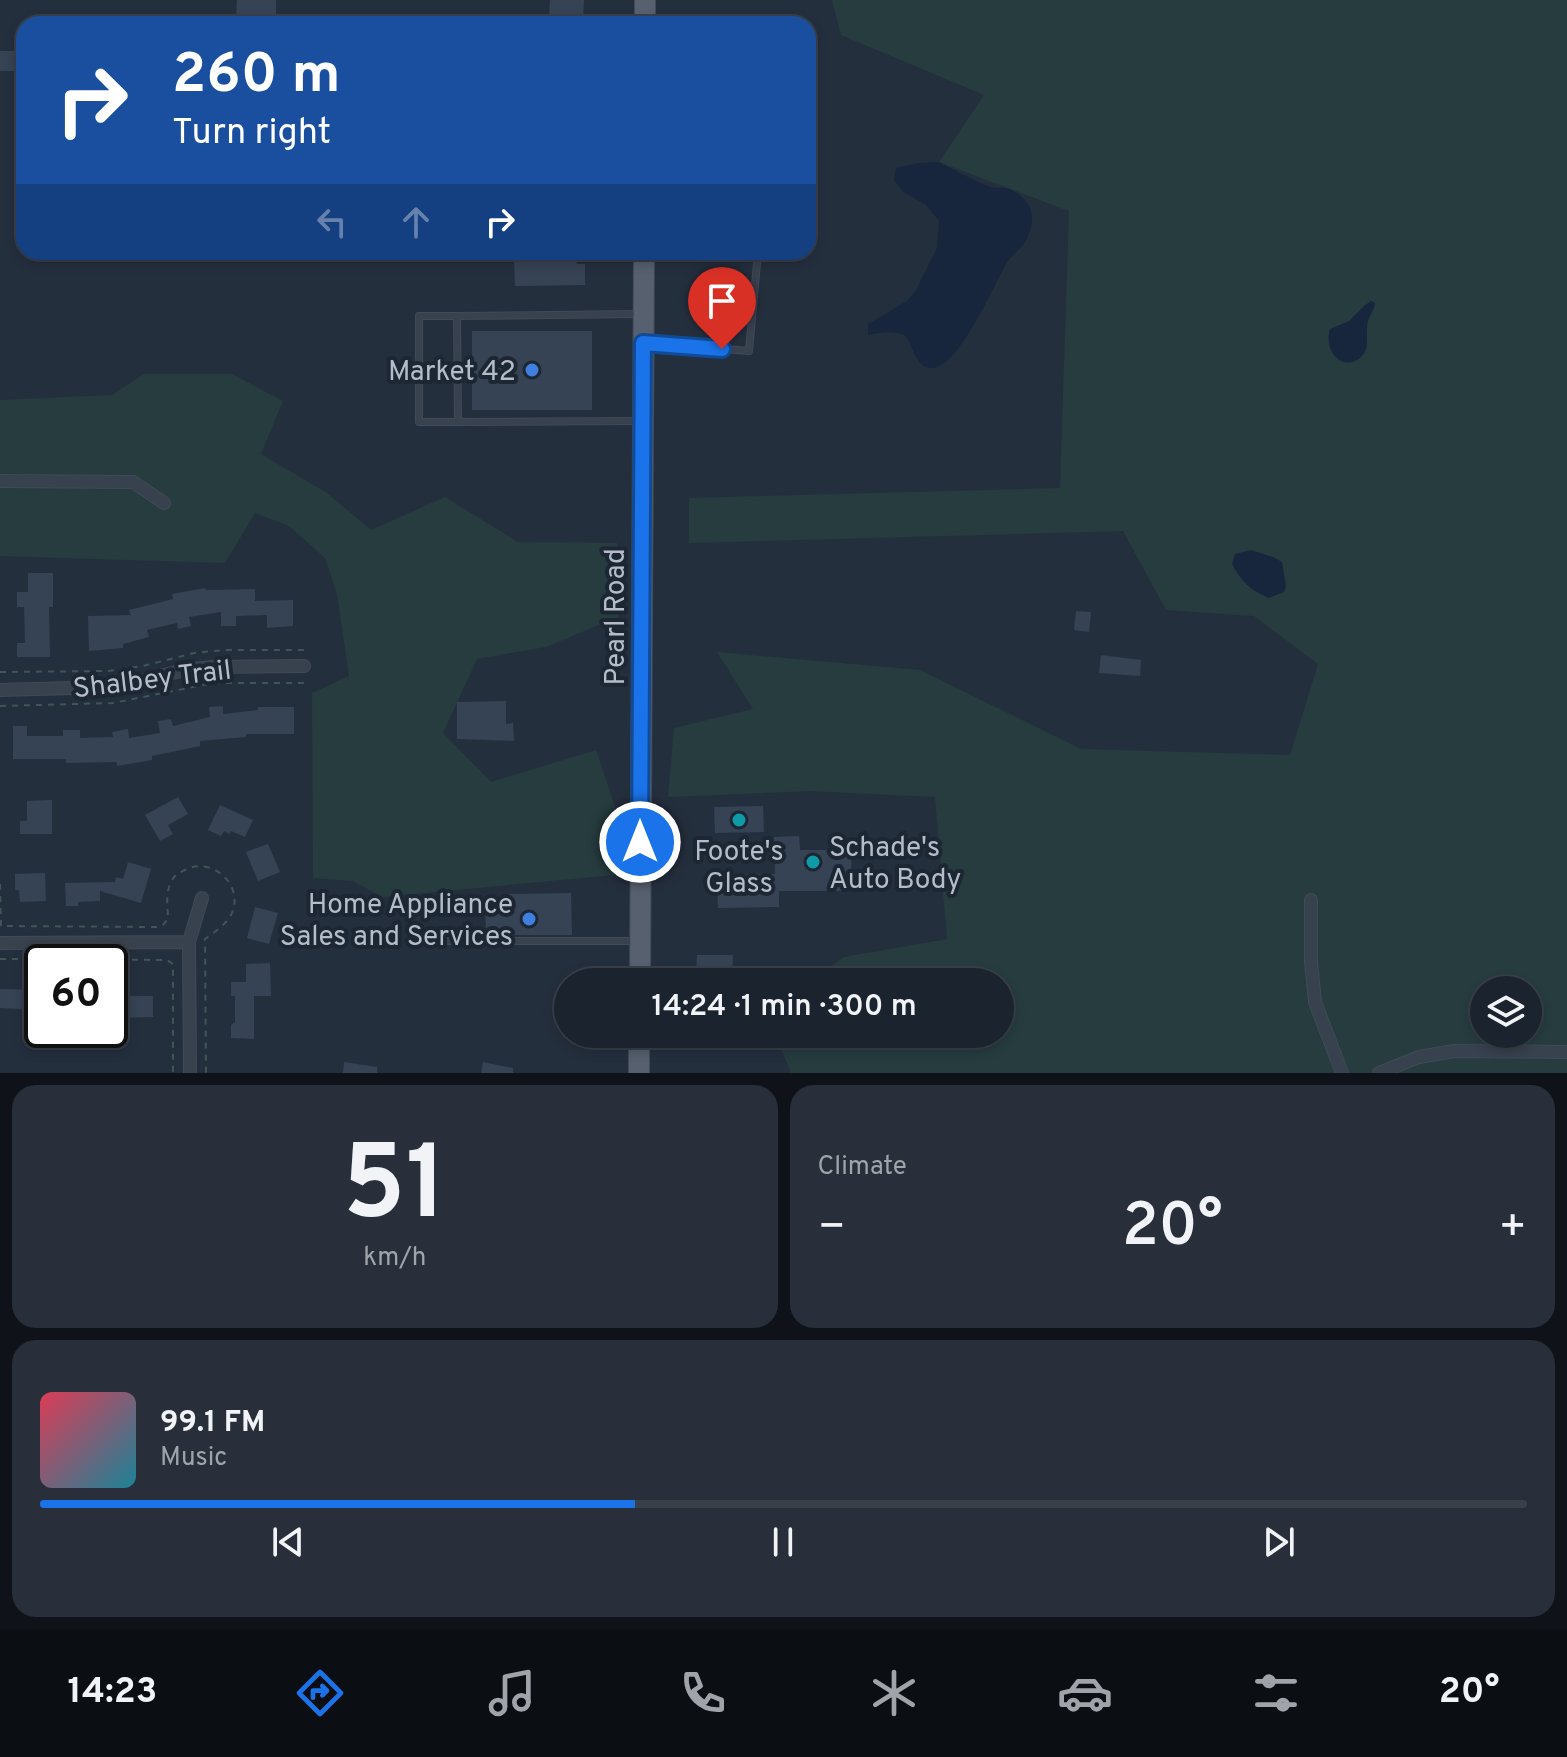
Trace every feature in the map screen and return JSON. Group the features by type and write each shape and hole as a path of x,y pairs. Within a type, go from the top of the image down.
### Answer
{"main road":[{"name":"Pearl Road","path":"640,968 644,260"},
{"path":"639,1048 639,1073"}],"street":[{"path":"0,481 133,482 164,503"},
{"name":"Shalbey Trail","path":"0,690 109,687 184,670 213,667 304,666"},
{"path":"190,1073 189,942 202,898"},
{"path":"1311,900 1311,962 1315,1002 1342,1073"},
{"path":"0,943 189,942"},
{"path":"1379,1073 1419,1057 1454,1051 1567,1052"}],"lane":[{"path":"643,343 749,351 757,260"},
{"path":"643,314 419,316 419,422 643,421"},
{"path":"457,316 458,422"},
{"path":"447,941 640,941"}],"path":[{"path":"0,672 108,671 194,653 305,650 303,683 213,683 135,700 99,704 0,706"},
{"path":"0,884 1,926"},
{"path":"0,959 170,961 173,967 173,1073"}],"green space":[{"path":"832,0 1567,0 1567,1073 791,1073 781,1048 1014,1048 1014,968 829,968 844,957 947,939 935,797 811,791 668,797 674,728 753,709 717,652 920,670 1081,749 1290,755 1318,664 1254,616 1166,610 1123,531 689,543 689,498 1060,488 1069,211 939,162 984,95 841,35"},
{"path":"144,374 232,374 283,401 261,454 327,493 371,530 445,497 518,542 617,543 618,617 546,647 477,659 443,733 491,782 596,750 615,807 615,875 382,897 353,881 313,878 312,693 349,676 337,594 325,558 289,526 255,513 225,563 0,556 0,400 112,395"}],"water":[{"path":"939,162 990,187 1006,188 1017,193 1029,206 1032,221 1026,240 1006,264 965,339 944,363 927,368 918,360 904,335 891,332 868,335 868,324 907,301 916,290 937,248 939,221 926,205 902,191 894,180 896,168"},
{"path":"1371,301 1375,303 1367,324 1366,350 1354,361 1341,361 1329,345 1330,329 1349,321"},
{"path":"1251,550 1282,562 1284,592 1269,598 1251,588 1239,575 1232,564 1235,554"}],"building":[{"path":"237,0 276,0 276,16 236,16"},
{"path":"550,0 584,0 583,16 549,16"},
{"path":"0,51 16,51 16,71 0,71"},
{"path":"514,261 576,261 577,264 585,264 585,285 515,286"},
{"name":"Market 42","path":"472,331 592,331 592,410 472,410"},
{"path":"28,573 53,573 53,607 49,607 50,657 17,657 17,643 25,643 24,607 17,607 17,592 28,592"},
{"path":"205,588 255,589 255,601 293,600 293,626 267,628 267,615 236,616 236,626 221,626 221,612 189,617 191,626 178,629 177,623 147,630 149,637 123,644 123,648 89,651 88,616 131,615 129,610 173,599 172,594"},
{"path":"1076,611 1091,612 1089,632 1074,630"},
{"path":"1101,655 1141,660 1140,676 1099,673"},
{"path":"506,701 506,724 513,723 514,741 457,739 457,702"},
{"path":"223,706 223,714 258,710 258,707 294,707 294,734 246,734 246,737 200,741 200,746 117,766 117,762 66,763 66,759 13,759 13,726 27,726 27,736 63,736 63,730 80,730 80,738 113,737 112,732 128,729 129,738 160,733 158,721 171,719 173,726 210,717 209,707"},
{"path":"178,797 188,814 168,825 173,834 160,841 145,815"},
{"path":"52,800 52,834 20,834 20,821 27,821 27,801"},
{"path":"220,805 253,820 245,837 231,831 229,834 224,831 221,836 208,830"},
{"name":"Foote's Glass","path":"763,806 764,832 715,833 714,807"},
{"name":"Schade's Auto Body","path":"799,836 800,850 852,850 850,891 779,891 779,907 718,908 717,875 775,874 774,837"},
{"path":"268,844 280,872 258,881 246,852"},
{"path":"128,862 151,869 141,903 100,891 100,901 66,906 65,883 115,882 116,877 123,879"},
{"path":"45,873 46,901 20,902 19,890 15,890 15,874"},
{"name":"Home Appliance Sales and Services","path":"571,893 572,935 486,935 485,903 508,903 508,894"},
{"path":"255,907 278,913 269,944 247,938"},
{"path":"697,955 733,955 732,968 696,968"},
{"path":"270,963 271,996 254,996 254,1039 231,1038 231,1025 235,1022 235,996 231,996 231,982 246,982 246,964"},
{"path":"0,989 24,990 24,1009 0,1008"},
{"path":"128,992 129,996 153,996 153,1017 128,1018"},
{"path":"344,1062 377,1067 377,1073 343,1073"},
{"path":"483,1062 513,1068 513,1073 481,1073"}],"place":[{"name":"Market 42","path":"532,370"},
{"name":"Foote's Glass","path":"739,820"},
{"name":"Schade's Auto Body","path":"813,862"},
{"name":"Home Appliance Sales and Services","path":"529,919"}],"route":[{"path":"640,842 643,343 722,349"}]}
